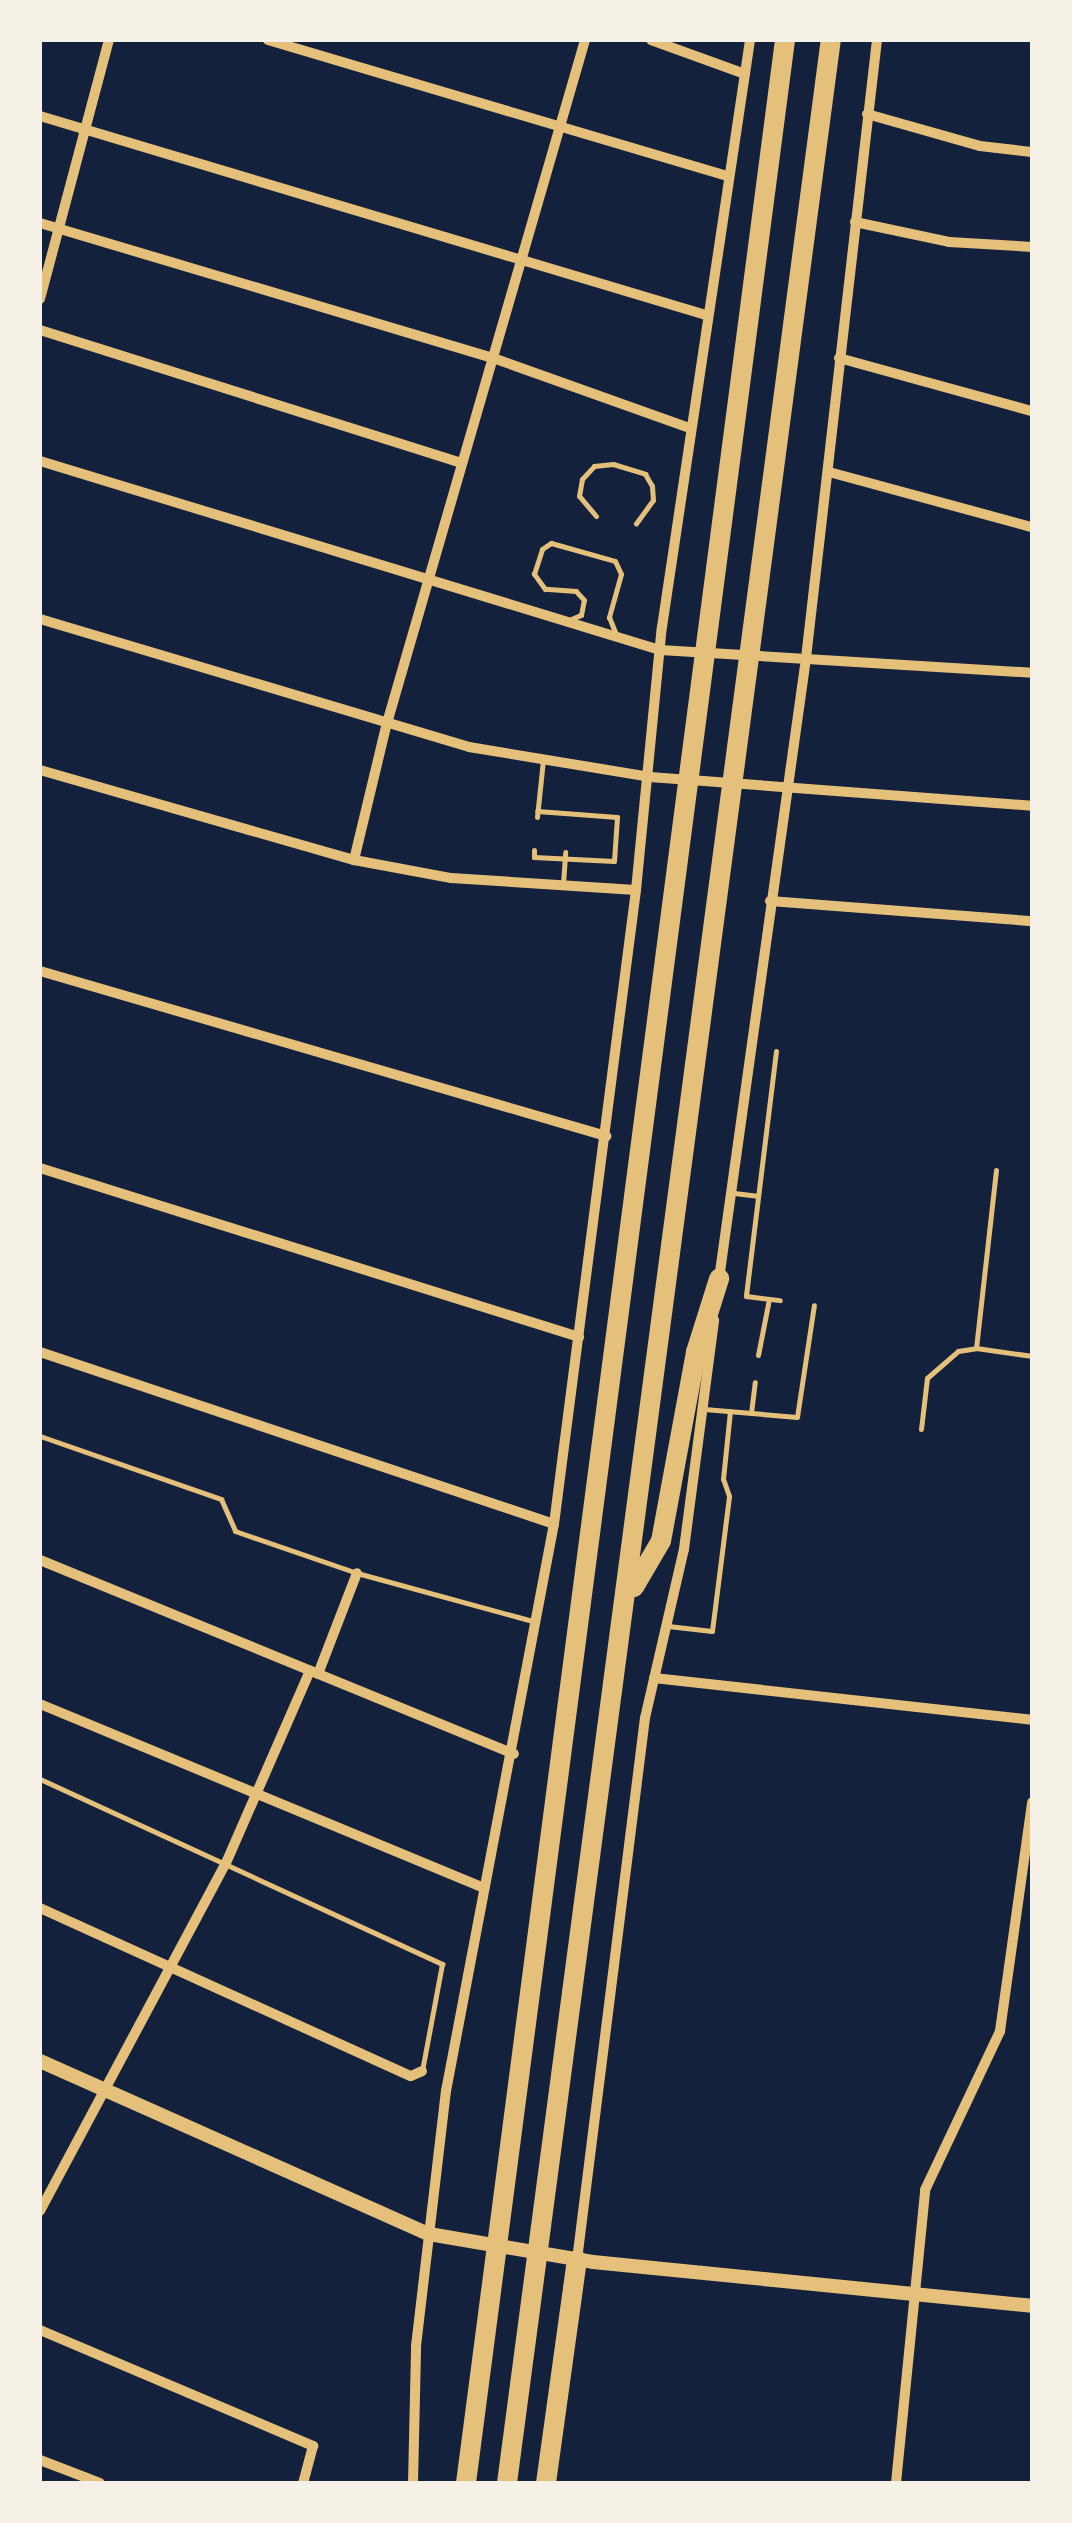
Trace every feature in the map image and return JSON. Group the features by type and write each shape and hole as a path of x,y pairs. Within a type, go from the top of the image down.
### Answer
{"highway":[{"path":"466,2483 785,40"},
{"path":"507,2483 630,1593 831,40"},
{"path":"630,1593 661,1542 696,1352 720,1279"},
{"path":"546,2483 577,2260"}],"street":[{"path":"40,298 109,40"},
{"path":"268,40 727,176"},
{"path":"354,860 387,723 585,40"},
{"path":"651,40 744,74"},
{"path":"413,2483 416,2346 446,2091 514,1754 554,1524 650,778 660,650 706,315 750,40"},
{"path":"577,2260 654,1678 702,1409 806,658 877,40"},
{"path":"867,114 980,146 1032,152"},
{"path":"40,116 706,315"},
{"path":"855,222 949,242 1032,247"},
{"path":"40,223 493,358 690,428"},
{"path":"40,330 462,463"},
{"path":"839,358 1032,410"},
{"path":"40,461 660,650 1032,673"},
{"path":"829,472 1032,527"},
{"path":"40,620 387,723 544,760 650,778 1032,806"},
{"path":"40,770 354,860 451,878 636,890"},
{"path":"770,901 1032,921"},
{"path":"40,971 606,1136"},
{"path":"40,1168 580,1336"},
{"path":"40,1352 554,1524"},
{"path":"40,1560 514,1754"},
{"path":"42,2203 226,1863 357,1573"},
{"path":"654,1678 1032,1720"},
{"path":"40,1704 484,1888"},
{"path":"896,2483 925,2190 1004,2017 1032,1802"},
{"path":"40,1908 411,2076 422,2071"},
{"path":"40,2061 429,2234 577,2260 1032,2306"},
{"path":"40,2330 314,2446 302,2483"},
{"path":"40,2460 100,2483"}],"lane":[{"path":"596,516 579,496 582,479 602,463 626,466 645,474 654,494 636,523"},
{"path":"565,621 586,608 576,592 538,583 534,567 552,544 615,561 621,574 608,617 618,636"},
{"path":"534,850 534,857 614,861 618,817 537,814 544,760"},
{"path":"563,885 565,856"},
{"path":"776,1051 746,1296 780,1300"},
{"path":"976,1348 996,1170"},
{"path":"731,1193 757,1196"},
{"path":"758,1356 769,1299"},
{"path":"702,1409 797,1416 814,1304"},
{"path":"921,1428 928,1378 958,1351 976,1348 1032,1356"},
{"path":"751,1412 755,1382"},
{"path":"666,1626 712,1630 729,1496 722,1479 730,1411"},
{"path":"40,1436 221,1499 232,1529 357,1573 536,1621"},
{"path":"40,1779 442,1964 422,2071"}]}
